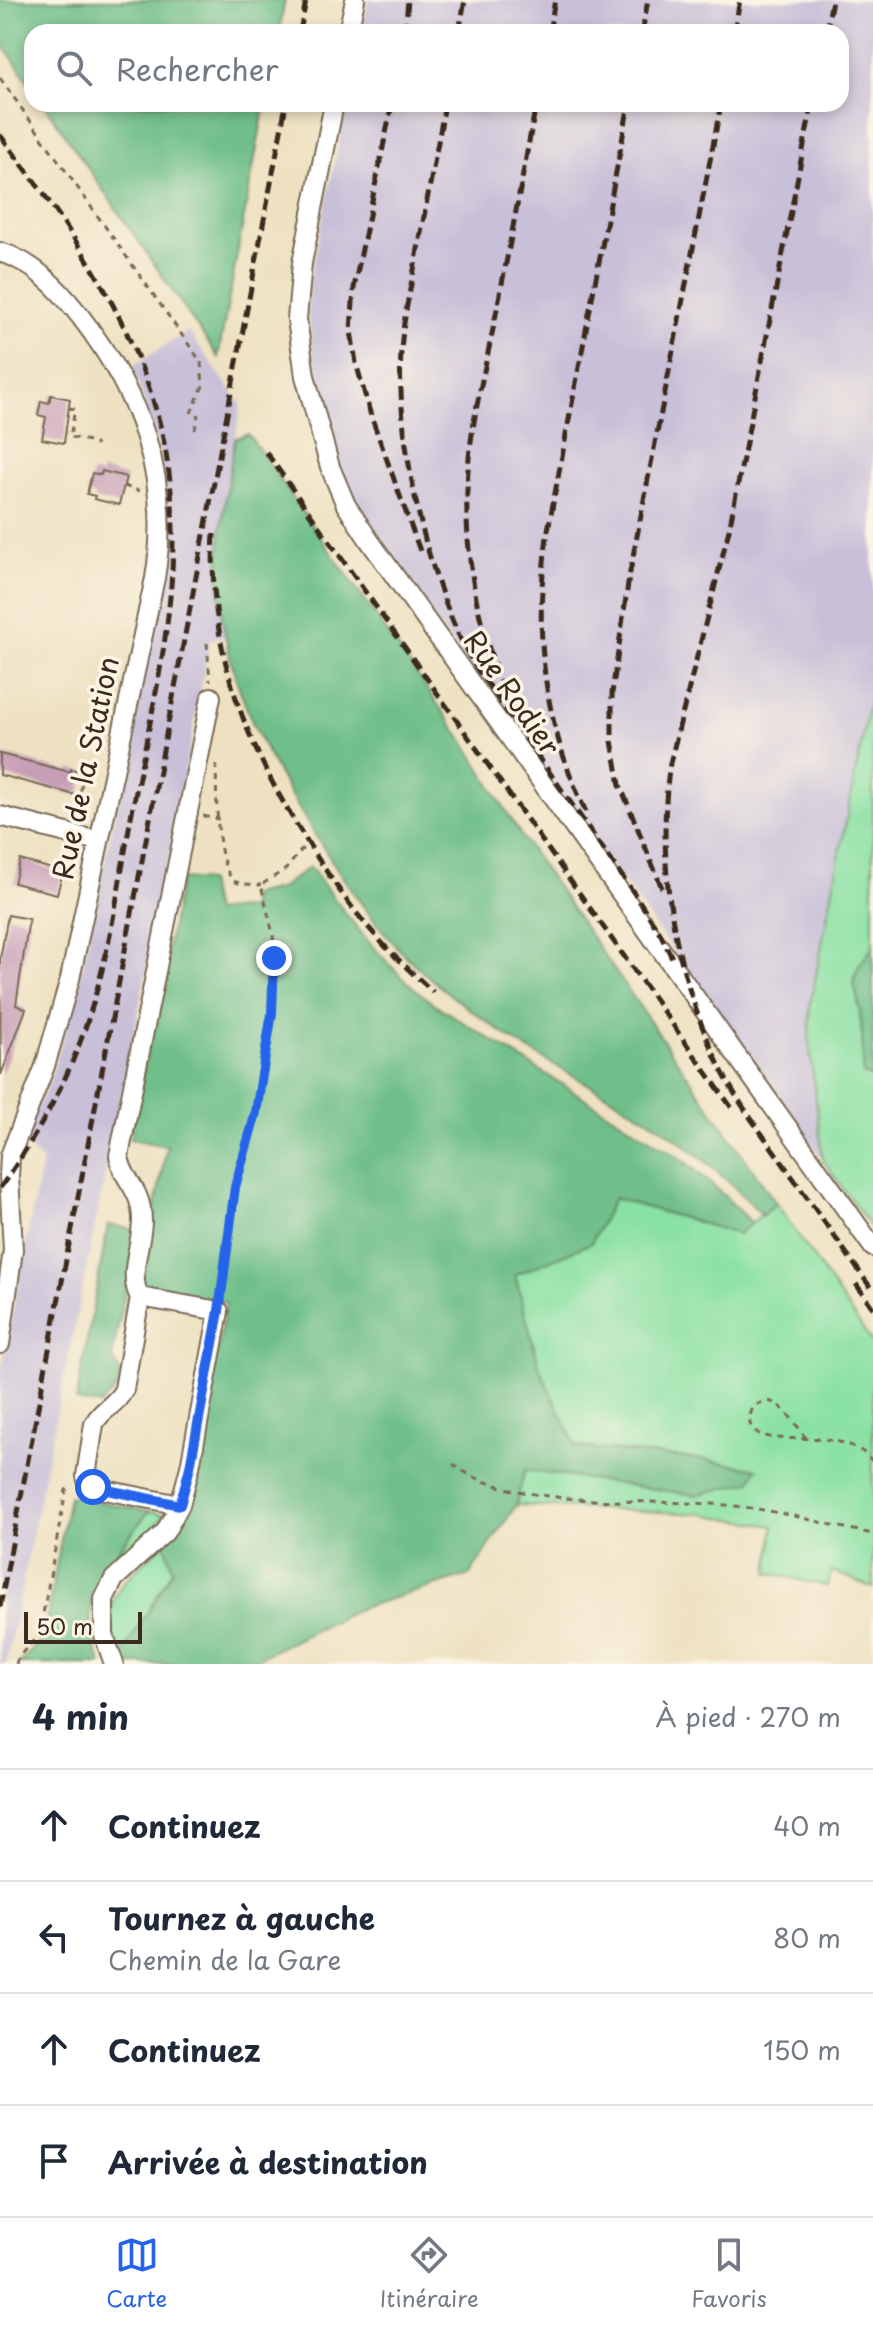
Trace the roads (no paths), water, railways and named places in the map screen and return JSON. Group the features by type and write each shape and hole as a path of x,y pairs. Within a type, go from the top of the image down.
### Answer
{"street":[{"path":"350,24 355,0"},
{"name":"Rue Rodier","path":"332,112 302,263 297,309 305,376 338,487 369,540 873,1247"},
{"name":"Rue de la Station","path":"0,252 21,260 41,274 74,308 103,347 133,401 145,431 160,512 158,559 63,1009 10,1156 13,1250 0,1344"},
{"path":"114,1664 102,1622 104,1599 123,1570 165,1532 180,1505 219,1311 140,1297 135,1290 143,1223 141,1206 139,1195 119,1156 211,697"},
{"path":"0,816 98,841"},
{"path":"140,1297 124,1389 120,1398 94,1424 86,1476 88,1483 100,1489 180,1505"}],"railway":[{"path":"302,24 306,0"},
{"path":"406,24 408,0"},
{"path":"460,24 465,0"},
{"path":"550,24 555,0"},
{"path":"644,24 648,0"},
{"path":"736,24 740,0"},
{"path":"828,24 832,0"},
{"path":"0,1607 284,112"},
{"path":"390,112 354,288 351,331 356,363 371,416 420,551"},
{"path":"444,112 401,351 404,427 418,512 429,555 457,632 474,664 638,899 674,962"},
{"path":"512,707 480,616 469,554 467,490 474,421 534,112"},
{"path":"586,812 559,743 551,709 545,674 541,604 548,530 627,112"},
{"path":"662,888 620,785 612,741 612,693 629,577 719,112"},
{"path":"810,112 729,530 670,763 665,841 667,881 681,959 692,998 722,1071 750,1117 873,1291"},
{"path":"0,135 74,238 134,349 161,429 170,478 173,527 172,575 160,672 112,927 92,1008 57,1095 0,1188"},
{"path":"266,452 734,1111"},
{"path":"214,534 213,575 224,655 234,693 264,767 305,838 347,901 383,943 433,992"},
{"path":"856,1284 873,1308"}]}
